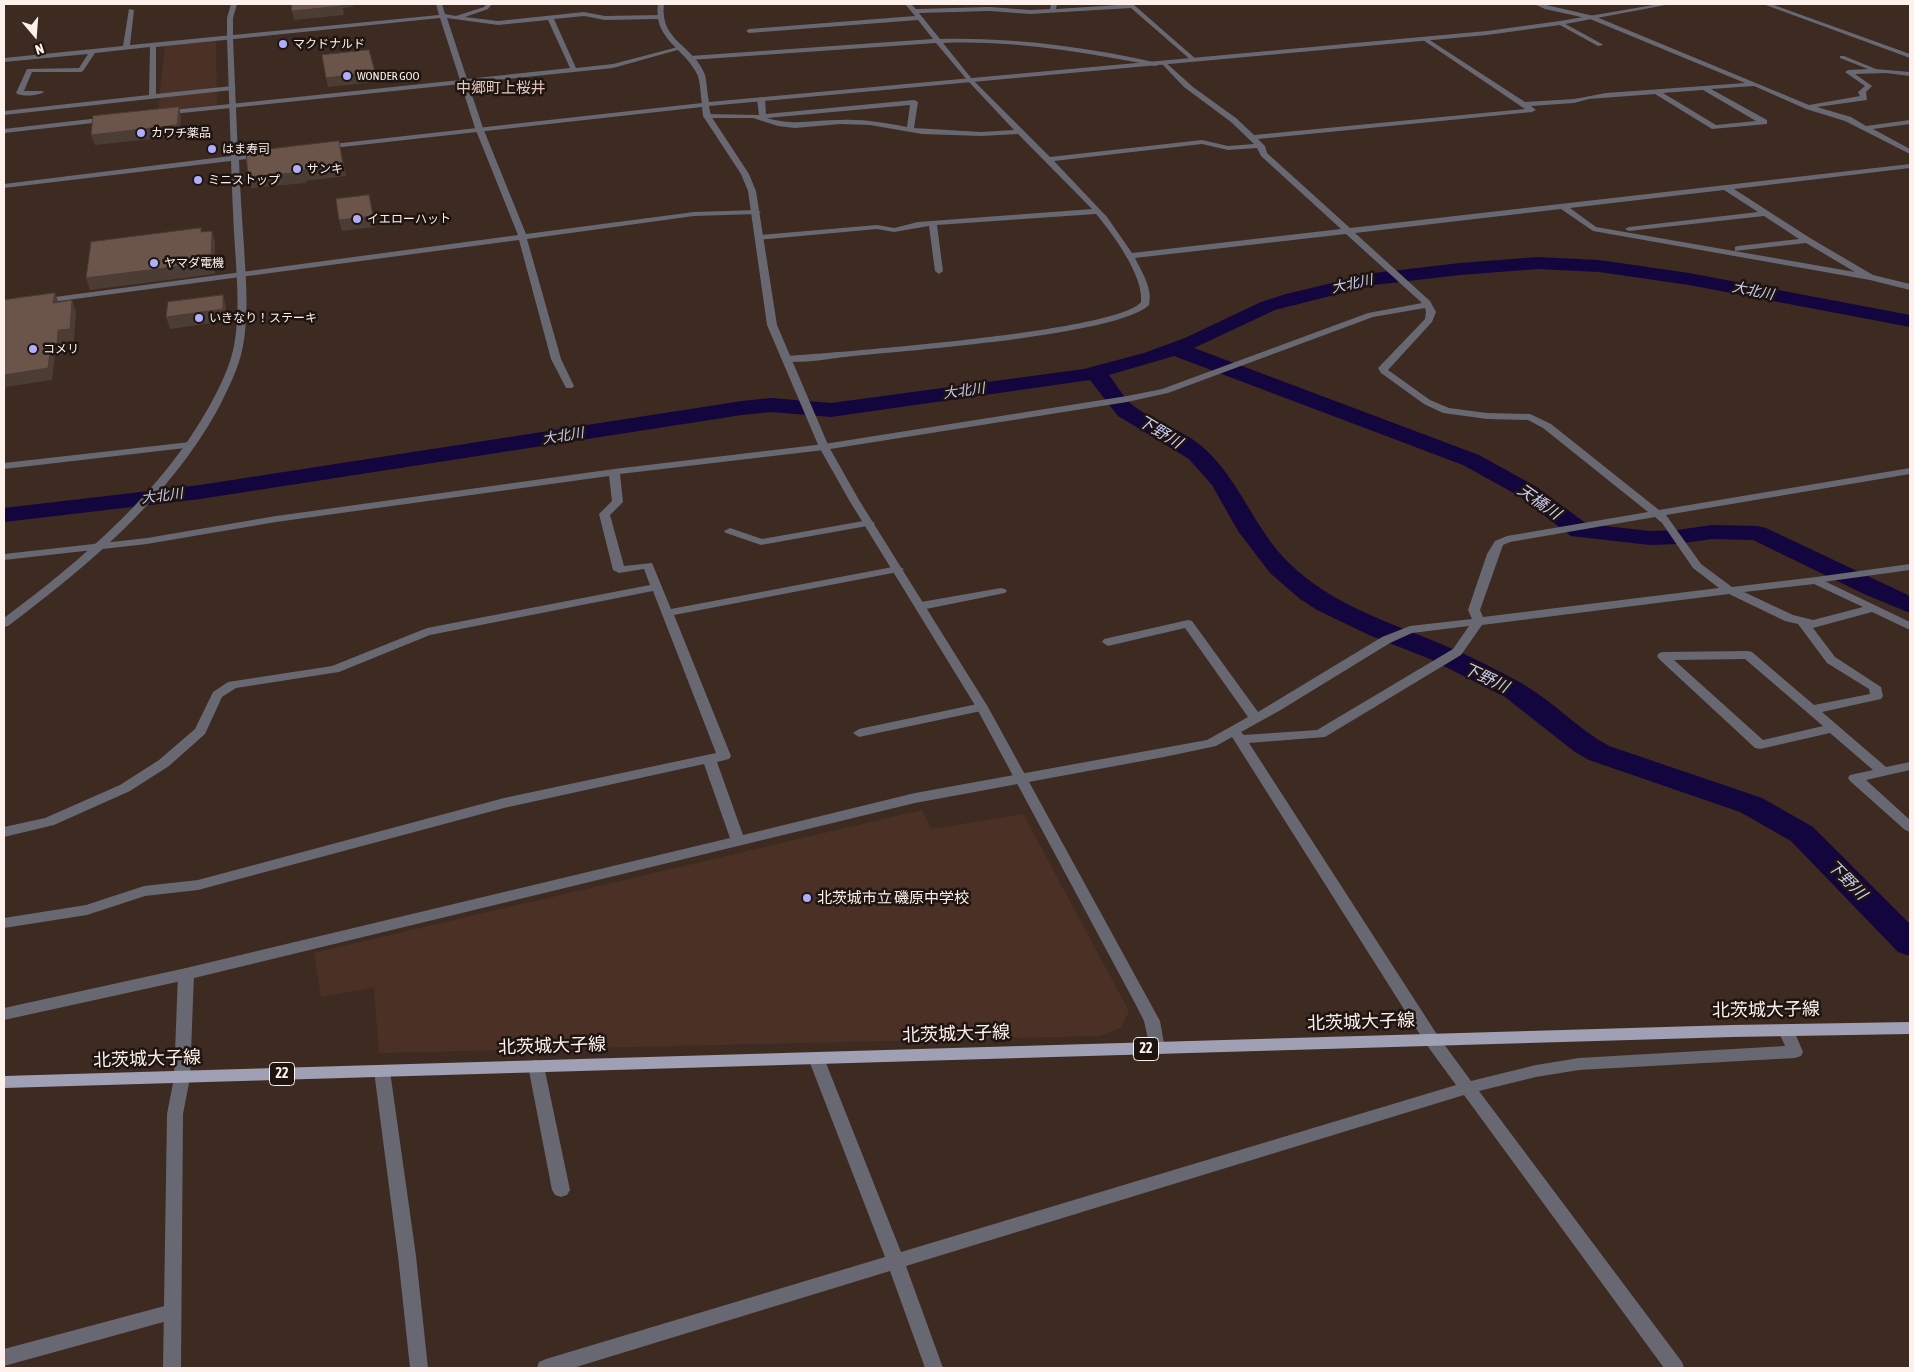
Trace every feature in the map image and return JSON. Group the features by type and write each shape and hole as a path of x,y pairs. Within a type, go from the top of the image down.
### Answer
{"main road":[{"name":"北茨城大子線","path":"4,1082 1432,1040 1910,1028"}],"street":[{"path":"4,623 101,545 142,504 189,447 214,407 236,356 240,331 240,275 230,38 230,18 234,4"},
{"path":"439,4 479,128 522,238 556,359 569,386"},
{"path":"457,17 486,8 489,4"},
{"path":"661,4 659,17 668,36 678,49 690,58 701,74 707,116 746,174 757,212 772,325 823,444 869,523 982,707 1152,1020 1157,1048"},
{"path":"789,362 934,346 1060,328 1123,316 1138,312 1144,306 1147,295 1131,256 1097,210 1049,158 1020,132 970,80 908,4"},
{"path":"1053,12 1054,4"},
{"path":"1537,4 1547,8 1592,17 1809,107 1848,119 1910,152"},
{"path":"313,148 705,104 1425,39 1560,23 1668,4"},
{"path":"1766,4 1910,56"},
{"path":"913,11 990,9 1053,12 1132,5 1194,60"},
{"path":"126,48 131,10"},
{"path":"4,66 8,64 7,60 444,16 498,23 584,14 605,18 659,17"},
{"path":"550,17 574,70"},
{"path":"749,31 919,18"},
{"path":"1560,23 1600,45"},
{"path":"1252,137 1532,110 1425,39"},
{"path":"690,58 904,42 970,40 1066,48 1160,63 1195,92 1206,98 1252,137 1261,146 1264,154 1427,304 1431,312 1429,320 1383,368 1389,375 1428,402 1447,411 1487,416 1530,417 1547,426 1658,513 1666,521 1697,566 1729,590 1789,618 1813,624 1874,608"},
{"path":"152,96 153,45"},
{"path":"156,114 613,66 678,49"},
{"path":"40,92 20,93 28,70 81,70 93,51"},
{"path":"1842,57 1878,71"},
{"path":"1809,107 1864,98 1862,92 1868,86 1848,72 1878,71 1910,74"},
{"path":"1525,104 1574,102 1588,97 1755,84"},
{"path":"4,113 96,100 232,88"},
{"path":"1657,92 1716,127 1764,122 1706,89"},
{"path":"761,99 763,118"},
{"path":"763,118 914,102 910,130"},
{"path":"707,116 754,116 795,126 840,122 870,123 910,130 973,134 1020,132"},
{"path":"4,131 118,118"},
{"path":"1866,128 1910,122"},
{"path":"1049,158 1202,142 1228,148 1261,146"},
{"path":"4,186 274,153"},
{"path":"1131,256 1910,166"},
{"path":"1726,188 1807,240 1870,277"},
{"path":"1563,206 1593,228 1870,277 1910,287"},
{"path":"760,238 877,227 894,230 918,224 1097,210"},
{"path":"31,303 694,214 757,212"},
{"path":"1615,231 1766,213"},
{"path":"933,223 940,271"},
{"path":"1726,251 1807,240"},
{"path":"4,557 823,444 1112,402 1165,391 1371,316 1427,304"},
{"path":"4,466 189,447"},
{"path":"1480,621 1474,610 1493,554 1499,543 1507,539 1910,471"},
{"path":"4,923 87,910 144,891 198,884 504,803 724,756 648,566 619,570 604,514 618,502 614,472"},
{"path":"730,530 761,542 869,523"},
{"path":"1237,736 1256,719 1397,635 1410,630 1910,567"},
{"path":"667,613 898,569"},
{"path":"1816,580 1910,626"},
{"path":"4,832 49,822 125,788 164,763 200,731 217,696 232,685 335,669 427,632 657,587"},
{"path":"921,606 1001,591"},
{"path":"4,1014 186,974 915,798 1190,748 1237,736 1320,734 1457,652 1480,621"},
{"path":"1802,621 1831,660 1875,686 1877,696 1812,710"},
{"path":"1108,642 1188,624 1256,719"},
{"path":"1833,728 1760,745 1663,656 1748,655 1833,728 1884,772"},
{"path":"859,733 982,707"},
{"path":"1237,736 1432,1040 1675,1368"},
{"path":"709,759 738,841"},
{"path":"1910,766 1855,778 1910,827"},
{"path":"172,1368 175,1114 182,1078 186,974"},
{"path":"546,1368 1467,1088 1536,1071 1579,1064 1794,1052 1786,1030"},
{"path":"816,1058 896,1262 934,1368"},
{"path":"536,1066 561,1190"},
{"path":"382,1071 407,1256 418,1368"},
{"path":"4,1358 172,1312"}],"shaded area":[{"path":"216,41 217,105 158,111 165,46"},
{"name":"北茨城市立 磯原中学校","path":"922,810 931,829 1023,814 1129,1011 1121,1028 1099,1036 379,1053 374,987 321,997 314,953"}],"building":[{"path":"292,4 342,4 342,6 292,11"},
{"path":"369,50 375,72 326,78 322,55"},
{"path":"179,107 177,125 91,135 93,116"},
{"path":"339,141 343,165 303,170 304,172 248,177 246,152"},
{"path":"369,195 373,216 339,220 336,199"},
{"name":"ヤマダ電機","path":"201,228 201,232 212,231 211,262 86,278 91,242"},
{"name":"コメリ","path":"55,293 53,303 72,300 70,329 58,330 57,343 51,344 48,368 4,375 4,300"},
{"path":"223,295 223,309 166,317 168,302"}],"waterway":[{"name":"大北川","path":"1095,372 1151,357 1192,342 1268,306 1286,300 1374,279 1460,269 1538,263 1599,266 1689,279 1910,321"},
{"name":"天橋川","path":"1174,349 1206,359 1471,460 1527,491 1580,531 1650,538 1677,537 1712,532 1757,533 1910,605"},
{"name":"大北川","path":"4,515 200,492 742,408 771,405 831,410 1095,372"},
{"name":"下野川","path":"1095,372 1126,411 1197,454 1222,482 1250,531 1279,568 1309,594 1326,605 1378,629 1439,653 1515,691 1585,745 1599,753 1751,805 1802,834 1910,944"}],"place":[{"name":"マクドナルド","path":"283,44"},
{"name":"WONDER GOO","path":"347,76"},
{"name":"カワチ薬品","path":"141,133"},
{"name":"はま寿司","path":"212,149"},
{"name":"サンキ","path":"297,169"},
{"name":"ミニストップ","path":"198,180"},
{"name":"イエローハット","path":"357,219"},
{"name":"ヤマダ電機","path":"154,263"},
{"name":"いきなり！ステーキ","path":"199,318"},
{"name":"コメリ","path":"33,349"},
{"name":"北茨城市立 磯原中学校","path":"807,898"}],"district":[{"name":"中郷町上桜井","path":"501,88"}]}
